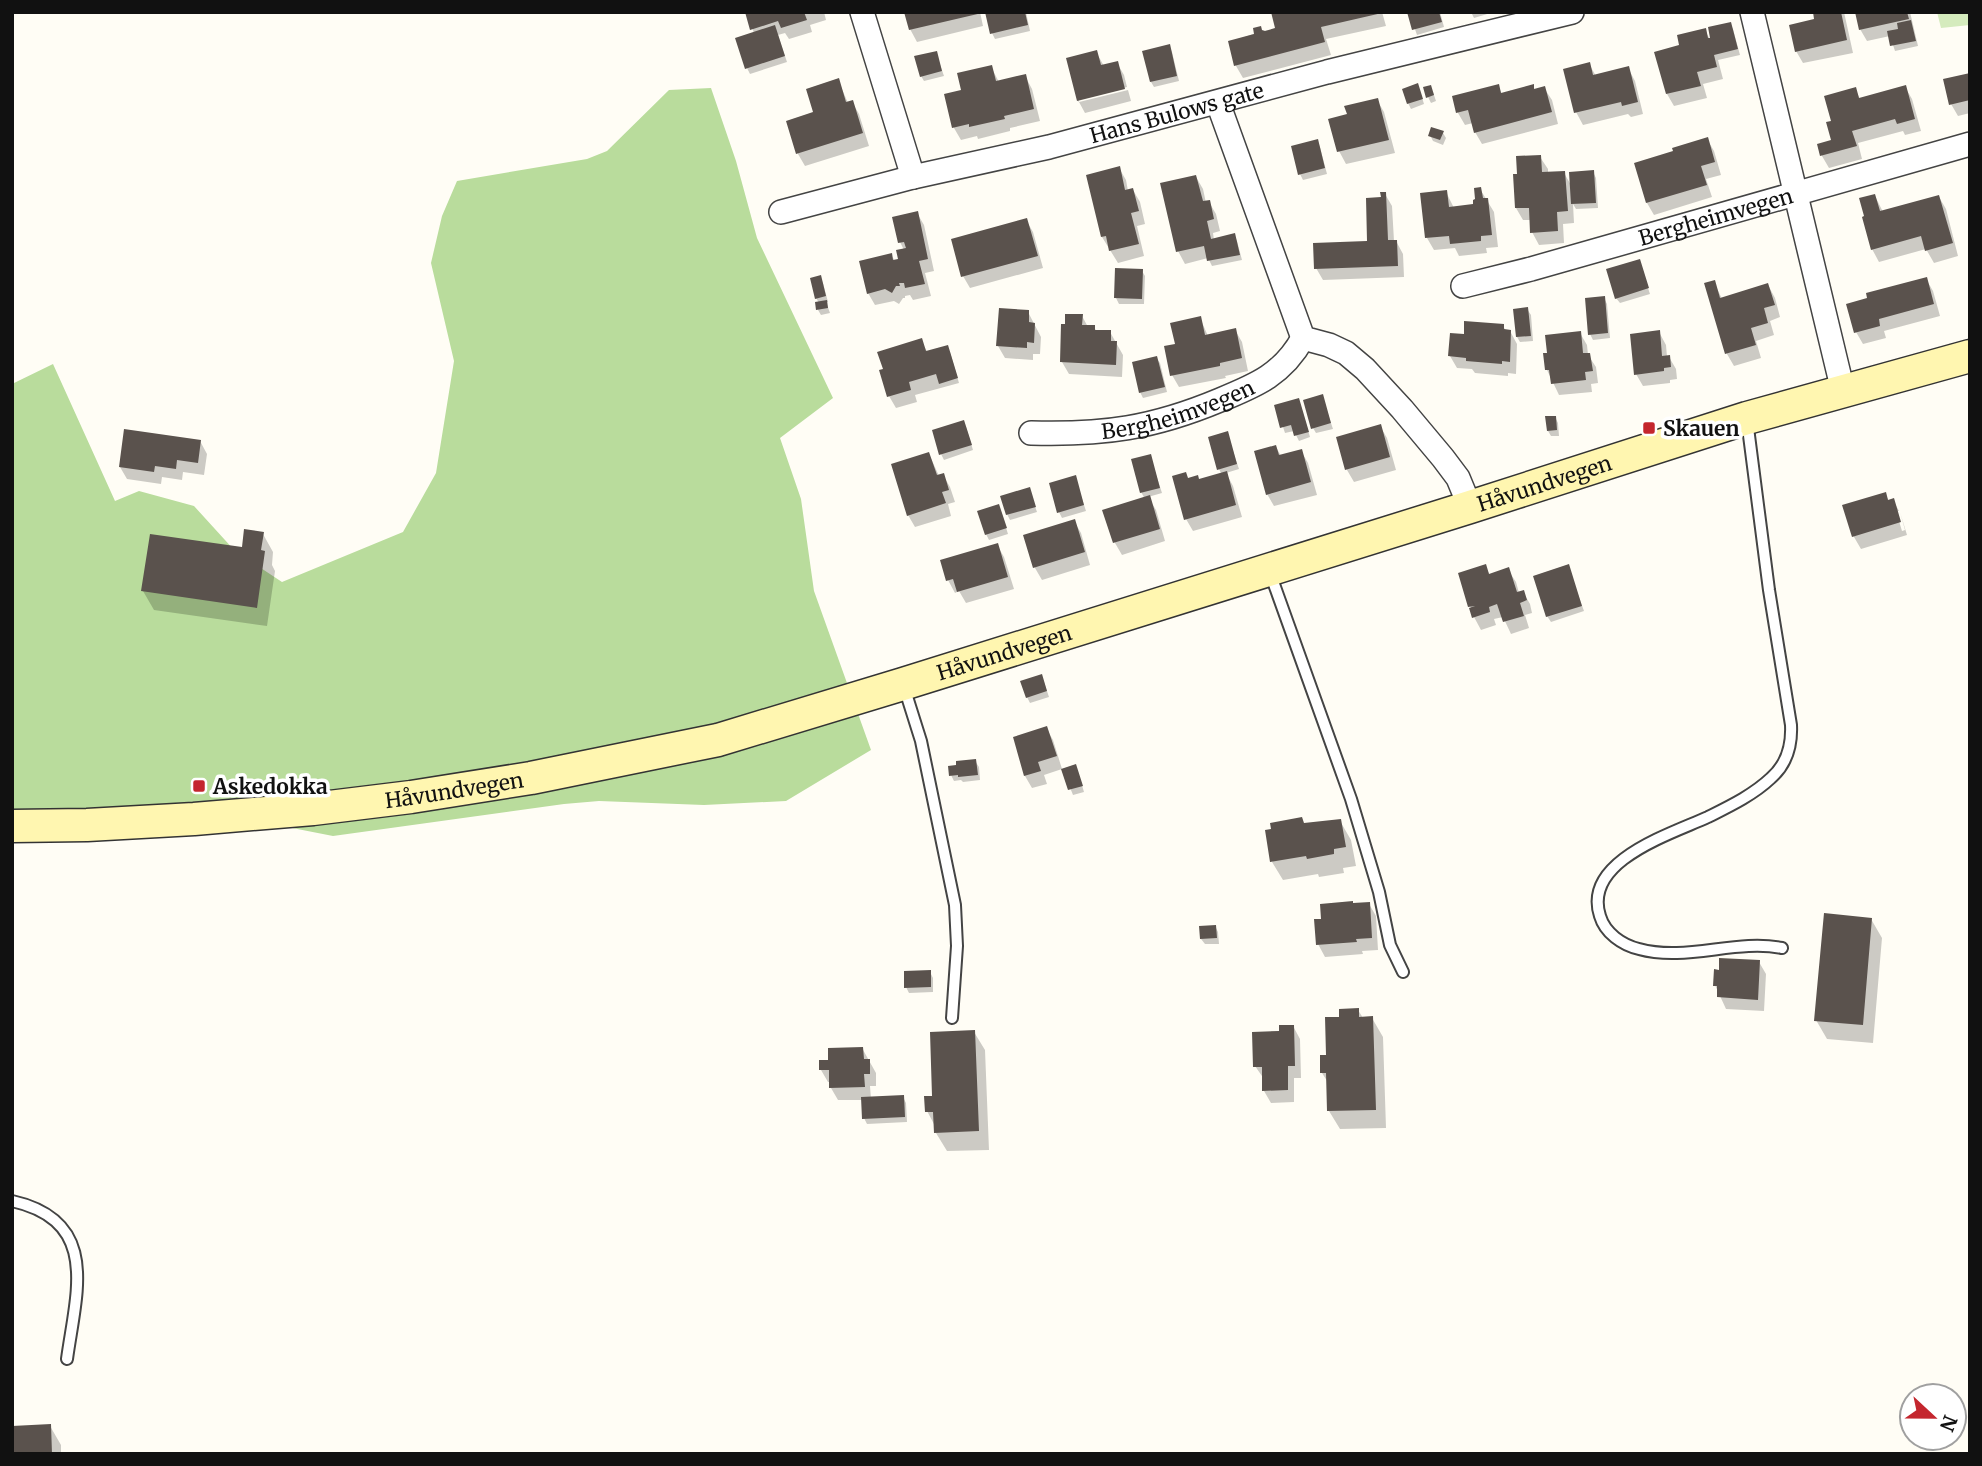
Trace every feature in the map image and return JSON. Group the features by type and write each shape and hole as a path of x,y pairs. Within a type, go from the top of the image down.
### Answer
{"main road":[{"name":"Håvundvegen","path":"12,826 194,819 313,809 424,795 556,773 718,740 1471,507 1747,418 1970,356"}],"street":[{"path":"862,12 914,177"},
{"name":"Hans Bulows gate","path":"781,212 914,177 1049,147 1327,72 1572,12"},
{"path":"1752,12 1843,391"},
{"path":"1217,103 1303,338 1337,349 1365,369 1443,458 1458,478 1471,507"},
{"name":"Bergheimvegen","path":"1463,286 1970,144"},
{"name":"Bergheimvegen","path":"1031,433 1111,431 1140,427 1184,415 1263,381 1294,355 1303,338"}],"lane":[{"path":"1747,418 1769,590 1791,725 1788,754 1775,776 1761,788 1630,854 1613,868 1604,880 1597,904 1605,927 1623,943 1643,950 1671,953 1754,945 1782,948"},
{"path":"1269,570 1351,799 1379,892 1390,945 1403,972"},
{"path":"903,684 921,741 955,905 956,970 952,1018"},
{"path":"12,1200 47,1214 66,1233 74,1247 78,1276 67,1359"}],"green space":[{"path":"1937,12 1970,12 1970,25 1941,28"},
{"path":"711,88 736,161 757,238 833,398 780,438 801,499 814,591 871,750 786,801 704,805 599,801 333,836 277,825 136,839 12,841 12,384 53,364 115,501 139,491 194,506 235,551 282,582 403,532 436,473 454,361 431,263 442,216 457,181 587,159 607,151 669,90"}],"building":[{"path":"745,12 804,12 807,20 781,28 778,21 750,30"},
{"path":"904,12 981,12 982,13 909,30"},
{"path":"985,12 1025,12 1028,25 990,34"},
{"path":"1271,12 1382,13 1321,27 1325,42 1234,66 1228,41 1254,34 1253,28 1261,26 1265,31 1275,28"},
{"path":"1407,12 1439,12 1442,22 1412,30"},
{"path":"1813,12 1841,12 1847,40 1795,52 1789,25 1814,19"},
{"path":"1855,12 1907,12 1909,19 1859,30"},
{"path":"1911,20 1916,41 1890,46 1887,31 1898,29 1897,23"},
{"path":"1731,22 1738,49 1714,55 1717,67 1697,72 1701,86 1666,94 1654,52 1679,45 1677,35 1706,28 1710,38 1708,27"},
{"path":"775,25 785,56 745,69 735,38"},
{"path":"1170,44 1177,76 1150,82 1142,51"},
{"path":"1097,50 1101,65 1118,61 1125,89 1077,101 1066,58"},
{"path":"937,51 942,71 920,77 914,56"},
{"path":"1590,62 1593,75 1629,66 1638,102 1622,106 1621,102 1574,113 1563,69"},
{"path":"992,65 996,81 1026,74 1034,109 1004,116 1005,119 952,128 944,94 961,90 957,73"},
{"path":"1970,73 1970,100 1949,105 1943,79"},
{"path":"839,78 846,102 853,100 863,133 796,154 786,121 813,112 806,89"},
{"path":"1418,83 1423,99 1407,104 1402,89"},
{"path":"1499,84 1501,93 1534,84 1534,89 1545,86 1552,112 1474,133 1468,110 1456,113 1452,96"},
{"path":"1431,85 1434,95 1426,98 1423,87"},
{"path":"1906,85 1915,119 1897,124 1895,119 1852,131 1857,146 1820,156 1817,144 1831,140 1826,122 1831,121 1824,96 1856,87 1859,98"},
{"path":"1378,98 1389,140 1337,152 1328,119 1347,114 1344,106"},
{"path":"1431,127 1444,131 1440,140 1428,136"},
{"path":"1708,137 1715,162 1701,166 1707,185 1646,203 1634,163"},
{"path":"1318,139 1325,168 1298,175 1291,146"},
{"path":"1541,155 1542,172 1565,171 1568,211 1557,212 1558,231 1530,233 1529,208 1515,208 1513,174 1517,174 1516,156"},
{"path":"1120,166 1125,190 1133,188 1139,211 1131,213 1139,244 1109,251 1106,236 1101,237 1086,175"},
{"path":"1594,170 1596,203 1571,204 1569,172"},
{"path":"1196,175 1203,201 1210,200 1214,219 1207,221 1211,239 1235,233 1240,255 1207,261 1204,246 1176,252 1160,183"},
{"path":"1481,187 1483,198 1488,198 1492,235 1481,236 1481,241 1450,244 1449,236 1425,238 1420,193 1447,190 1449,207 1473,204 1474,188"},
{"path":"1380,192 1386,192 1388,240 1397,240 1398,266 1314,269 1313,243 1367,241 1366,198 1381,197"},
{"path":"1875,194 1880,211 1939,195 1953,243 1925,251 1921,236 1871,250 1859,198"},
{"path":"918,211 928,259 919,261 925,284 905,288 904,283 899,283 900,286 896,286 892,293 885,289 867,294 859,261 892,253 893,260 898,259 896,250 906,248 904,242 898,243 892,217"},
{"path":"1027,218 1038,256 961,277 951,239"},
{"path":"1640,259 1649,288 1615,299 1606,269"},
{"path":"1115,268 1143,269 1142,299 1114,298"},
{"path":"821,275 826,296 815,299 810,278"},
{"path":"1927,277 1934,304 1879,319 1880,326 1854,333 1846,304 1867,298 1866,293"},
{"path":"1715,280 1720,298 1768,283 1775,305 1764,308 1768,323 1751,328 1756,345 1725,354 1704,283"},
{"path":"1605,296 1608,333 1588,335 1585,298"},
{"path":"827,300 828,308 816,310 815,302"},
{"path":"1528,307 1531,336 1516,337 1513,309"},
{"path":"999,308 1029,310 1029,322 1035,323 1034,343 1027,342 1027,348 996,346"},
{"path":"1065,314 1083,314 1082,325 1095,325 1095,330 1111,330 1111,341 1117,341 1116,365 1060,362 1061,324 1065,324"},
{"path":"1201,316 1205,335 1236,328 1242,358 1220,363 1220,366 1170,376 1164,346 1175,344 1170,323"},
{"path":"1464,321 1504,324 1504,329 1511,330 1510,362 1502,361 1502,364 1466,361 1466,358 1448,356 1450,333 1464,334"},
{"path":"1660,330 1662,356 1670,355 1671,367 1664,368 1664,371 1634,375 1630,334"},
{"path":"1581,331 1583,353 1590,353 1593,371 1585,372 1586,380 1551,384 1549,370 1545,370 1545,335"},
{"path":"922,338 926,351 948,345 958,378 939,384 936,374 909,382 911,390 887,397 879,370 883,369 877,352"},
{"path":"1157,356 1165,387 1139,393 1132,362"},
{"path":"1323,394 1331,423 1311,429 1303,400"},
{"path":"1299,398 1309,432 1294,436 1291,425 1280,428 1274,405"},
{"path":"1545,416 1556,416 1557,430 1547,431"},
{"path":"964,420 972,445 939,455 932,430"},
{"path":"1381,424 1390,457 1345,470 1336,437"},
{"path":"124,429 201,440 198,463 177,460 176,469 155,466 154,472 119,467"},
{"path":"1228,431 1237,464 1217,470 1208,437"},
{"path":"1276,445 1279,455 1302,449 1311,482 1266,495 1254,451"},
{"path":"929,452 937,475 944,473 949,490 942,492 946,503 907,516 891,464"},
{"path":"1151,454 1160,488 1140,493 1131,459"},
{"path":"1227,471 1236,505 1184,520 1172,476 1186,472 1188,478 1198,475 1199,479"},
{"path":"1076,475 1084,505 1057,513 1049,483"},
{"path":"1030,487 1036,507 1006,515 1000,496"},
{"path":"1886,492 1888,500 1894,498 1901,522 1852,537 1842,505"},
{"path":"1150,495 1160,529 1113,543 1102,510"},
{"path":"999,504 1007,528 985,535 977,511"},
{"path":"1075,519 1085,552 1033,568 1023,535"},
{"path":"244,529 264,532 261,550 265,551 257,608 141,591 150,534 242,547"},
{"path":"998,543 1008,577 957,592 953,579 946,581 940,560"},
{"path":"1486,564 1489,574 1509,567 1517,592 1524,590 1527,600 1520,603 1524,616 1503,622 1497,604 1489,607 1490,612 1472,618 1469,608 1475,606 1468,607 1458,573"},
{"path":"1569,564 1582,606 1546,617 1533,576"},
{"path":"1042,674 1047,691 1026,698 1020,681"},
{"path":"1047,726 1057,756 1038,762 1041,771 1024,776 1013,737"},
{"path":"976,759 978,775 949,776 948,766 956,765 956,761"},
{"path":"1076,764 1083,786 1068,790 1061,769"},
{"path":"1302,817 1304,823 1341,819 1346,847 1334,849 1334,854 1270,862 1265,830 1271,829 1270,823"},
{"path":"1370,902 1372,938 1356,939 1357,942 1316,945 1314,919 1321,919 1320,904"},
{"path":"1824,913 1872,918 1863,1025 1814,1021"},
{"path":"1216,925 1217,938 1200,939 1199,926"},
{"path":"1719,958 1760,960 1758,1000 1717,997 1717,986 1713,986 1714,969 1719,970"},
{"path":"931,970 931,987 904,988 904,971"},
{"path":"1359,1008 1359,1017 1373,1016 1376,1110 1327,1111 1326,1073 1320,1073 1320,1055 1326,1055 1325,1017 1339,1017 1339,1009"},
{"path":"1279,1025 1294,1025 1295,1066 1288,1066 1288,1090 1262,1091 1262,1067 1253,1067 1252,1032 1279,1031"},
{"path":"975,1030 979,1131 934,1133 933,1112 925,1112 924,1096 932,1096 930,1032"},
{"path":"863,1047 864,1059 870,1059 870,1074 864,1074 865,1087 829,1088 829,1070 819,1070 819,1060 828,1060 828,1048"},
{"path":"904,1095 905,1117 862,1119 861,1097"},
{"path":"51,1424 52,1454 12,1454 12,1426"}],"place":[{"name":"Skauen","path":"1649,428"},
{"name":"Askedokka","path":"199,786"}]}
